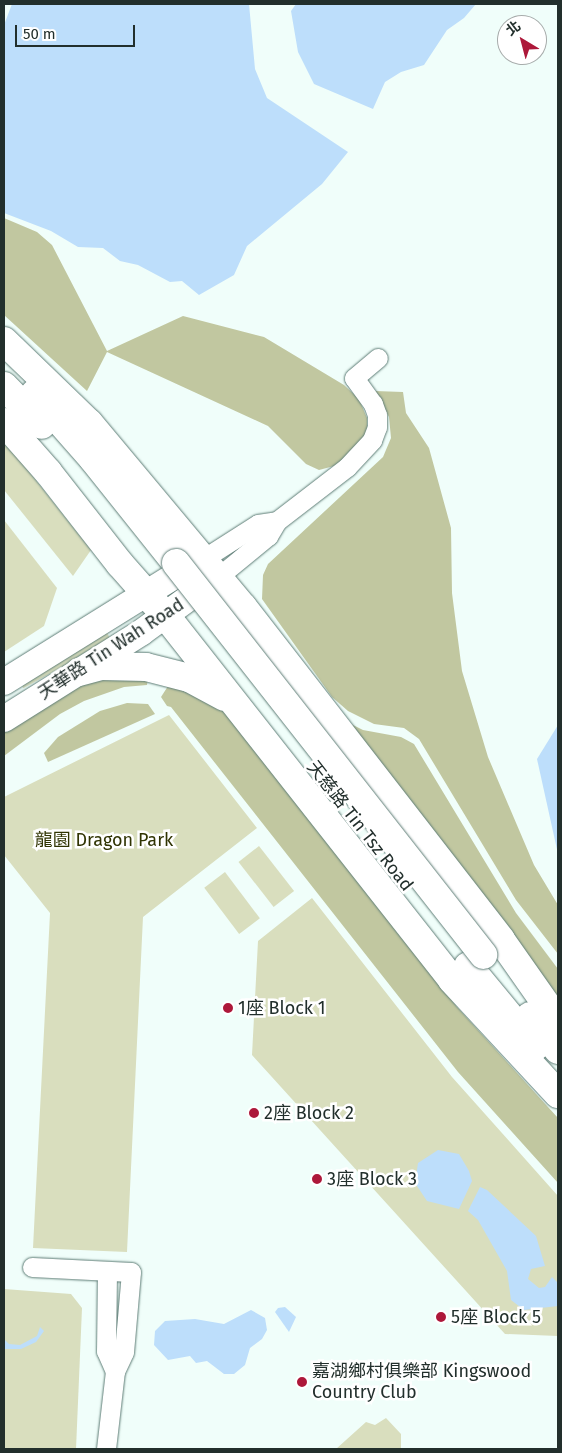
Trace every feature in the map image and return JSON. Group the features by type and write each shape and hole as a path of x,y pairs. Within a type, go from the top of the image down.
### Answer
{"main road":[{"path":"4,340 89,423 210,568 502,940 558,1021"},
{"path":"4,362 72,434 162,576 166,616 452,980 558,1094"},
{"path":"4,386 56,440 162,576"},
{"path":"4,422 48,472 162,576"},
{"name":"天華路 Tin Wah Road","path":"4,682 162,576 210,568"},
{"name":"天華路 Tin Wah Road","path":"4,720 166,616 210,568"},
{"name":"天慈路 Tin Tsz Road","path":"162,576 476,961 558,1050"},
{"path":"78,672 101,666 121,665 173,672 215,691 241,711"},
{"name":"天慈路 Tin Tsz Road","path":"476,961 558,1078"}],"street":[{"path":"210,568 258,524 277,521 347,467 372,440 377,427 377,416 373,404 354,378 378,358"},
{"path":"32,1267 130,1272 124,1352 115,1371 106,1449"},
{"path":"107,1271 106,1351 115,1371"}],"green space":[{"path":"4,218 37,232 52,245 107,351 183,316 264,337 344,385 359,399 367,418 367,433 357,449 334,466 319,470 306,464 268,426 107,352 87,391 4,315"},
{"path":"375,391 403,392 406,413 429,448 451,528 452,593 462,671 488,757 534,865 558,905 558,954 516,900 419,739 404,728 374,724 348,711 332,697 262,599 263,575 268,564 383,457 391,438 389,417"},
{"path":"4,440 91,550 73,576 4,490"},
{"path":"4,520 57,588 44,626 4,652"},
{"path":"106,631 111,640 23,688 19,679"},
{"path":"120,677 148,678 147,685 124,687 84,701 60,714 4,756 4,732 58,696 87,682"},
{"path":"170,683 221,709 238,726 457,1007 558,1118 558,1183 458,1072 171,707 167,706 161,697"},
{"path":"127,703 148,704 155,714 48,762 44,753 58,737 100,711"},
{"name":"龍園 Dragon Park","path":"169,715 257,828 143,917 127,1252 33,1248 50,913 4,855 4,797"},
{"path":"343,720 363,730 401,737 414,744 516,913 558,969 558,1004"},
{"path":"259,846 294,891 274,907 239,862"},
{"path":"225,872 260,918 239,934 204,888"},
{"path":"312,898 452,1077 558,1196 558,1336 505,1334 252,1055 258,941"},
{"path":"4,1289 71,1294 82,1308 76,1449 4,1449"},
{"path":"386,1418 401,1434 401,1449 336,1449 366,1422 375,1425"}],"water":[{"path":"12,4 249,4 255,69 267,98 348,152 322,184 247,246 234,275 199,295 182,281 170,282 138,265 120,261 103,248 78,247 51,231 4,213 4,25"},
{"path":"296,4 476,4 464,18 447,30 424,65 401,72 385,82 373,109 314,84 298,52 291,11"},
{"path":"558,725 558,854 537,759"},
{"path":"438,1150 459,1154 469,1171 472,1181 459,1209 427,1201 415,1183 418,1163"},
{"path":"480,1187 487,1190 536,1236 545,1266 531,1269 528,1279 539,1288 545,1287 552,1277 558,1283 558,1306 524,1310 511,1300 507,1271 478,1220 468,1211"},
{"path":"285,1307 296,1317 289,1332 275,1312 278,1308"},
{"path":"251,1310 265,1318 267,1330 262,1339 250,1348 245,1365 234,1374 224,1374 207,1361 196,1363 190,1356 168,1360 154,1345 155,1331 165,1321 195,1319 224,1324"},
{"path":"40,1327 44,1331 36,1342 21,1349 4,1349 4,1339 9,1344 20,1345 37,1336"}],"place":[{"name":"1座 Block 1","path":"228,1008"},
{"name":"2座 Block 2","path":"254,1113"},
{"name":"3座 Block 3","path":"317,1179"},
{"name":"5座 Block 5","path":"441,1317"},
{"name":"嘉湖鄉村俱樂部 Kingswood Country Club","path":"302,1382"}]}
